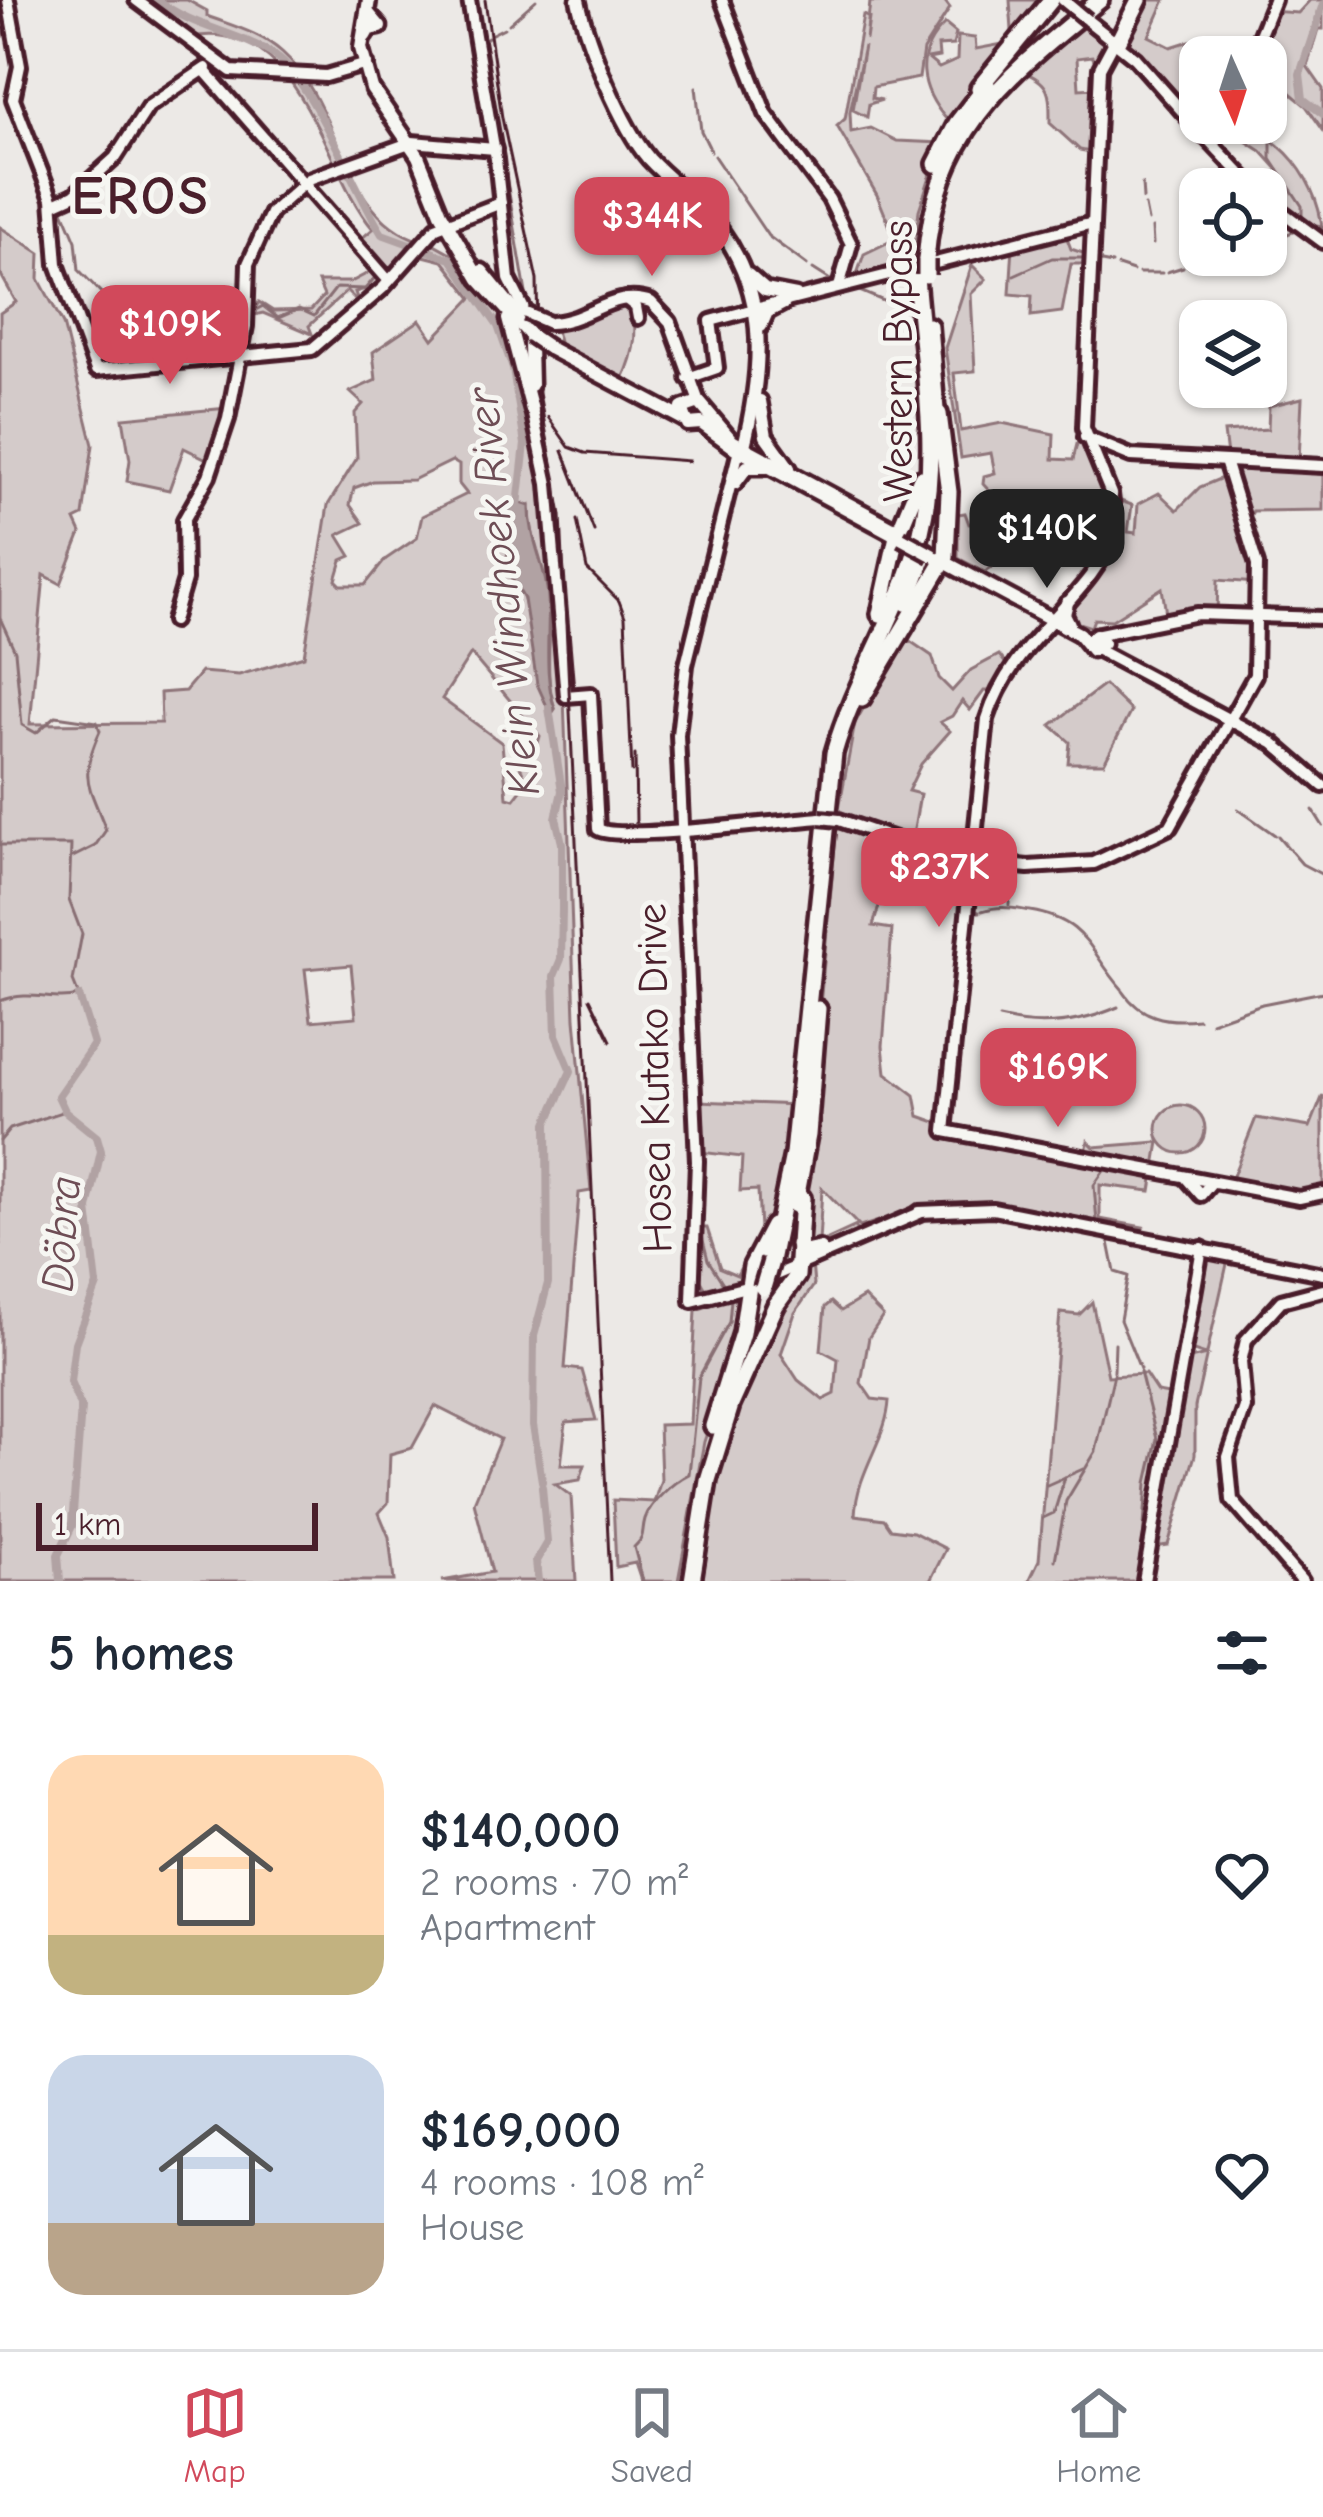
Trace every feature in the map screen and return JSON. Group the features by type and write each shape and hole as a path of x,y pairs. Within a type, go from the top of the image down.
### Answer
{"highway":[{"path":"971,101 1051,0"},
{"path":"1086,13 1103,0"},
{"path":"1116,40 1131,16 1128,0"},
{"path":"1116,40 1139,0"},
{"name":"Western Bypass","path":"797,1259 838,790 862,698 928,543 940,464 921,268 930,179 971,101 1086,13"},
{"name":"Western Bypass","path":"921,268 938,187 966,127 1011,73 1086,13"},
{"path":"834,753 922,472 930,387"},
{"path":"862,698 939,556 949,492 930,387"},
{"name":"Western Bypass","path":"797,1259 790,1172 834,753 851,697 920,534 929,466 930,387"},
{"path":"754,1287 790,1172"},
{"path":"682,1581 699,1475 727,1401 797,1259"},
{"name":"Western Bypass","path":"727,1401 754,1287 797,1259"},
{"path":"692,1581 727,1401"}],"main road":[{"name":"Hosea Kutako Drive","path":"576,0 627,138 720,237 751,309 756,362 741,449"},
{"name":"Hosea Kutako Drive","path":"576,0 636,140 708,214 738,258 761,339 759,387 741,449"},
{"path":"361,65 364,36 369,28 380,27 367,5"},
{"path":"367,5 361,65 410,142 448,223 502,308 548,346 623,386 691,408 741,449 779,472 1073,626"},
{"path":"448,223 515,334 532,410"},
{"path":"469,256 526,328 532,410"},
{"path":"738,258 765,290 796,298"},
{"path":"761,339 764,316 796,298"},
{"path":"759,387 770,444 804,479"},
{"path":"691,408 691,425 701,423 719,432 734,431 747,419"},
{"path":"719,432 732,455 734,480"},
{"path":"741,449 900,535"},
{"path":"734,480 752,465 779,472"}],"street":[{"path":"8,0 20,66 13,99 53,204 57,263 96,370 309,350 448,223 501,208"},
{"path":"136,0 202,52 207,67 387,281"},
{"path":"469,0 495,149 509,279 526,328 571,320 647,288 688,376 691,408"},
{"path":"722,0 766,114 840,216 851,244 839,285"},
{"path":"1066,0 1116,40 1179,111"},
{"path":"1259,36 1274,0"},
{"path":"1073,626 1116,527 1111,494 1084,437 1100,76 1116,40"},
{"path":"53,204 74,195 116,158 148,107 207,67 326,76 361,65"},
{"path":"173,621 185,572 185,515 215,460 241,358 248,264 274,210 305,181 410,142 495,149"},
{"path":"1215,144 1236,168"},
{"path":"1287,215 1323,242"},
{"path":"688,376 717,368 708,326 751,309 1072,228 1093,216"},
{"path":"1072,228 1084,229 1093,238"},
{"path":"627,299 640,315 657,308"},
{"path":"532,410 551,507 566,696 591,694 598,829 607,834 820,818 969,862 1028,867 1090,864 1172,825 1255,674 1257,565 1225,461"},
{"path":"1084,437 1131,456 1323,466"},
{"name":"Hosea Kutako Drive","path":"741,449 680,706 680,829 702,1296 754,1287"},
{"path":"1323,618 1193,614 1073,626 1010,668 984,729 945,1132 1186,1178 1201,1195 1228,1183 1301,1198 1323,1193"},
{"path":"1073,626 1280,744 1323,784"},
{"path":"680,706 690,717"},
{"path":"680,804 701,826"},
{"path":"682,849 701,826"},
{"path":"754,1287 797,1259 922,1212 986,1208 1200,1245 1323,1274"},
{"path":"1144,1581 1181,1365 1192,1356 1184,1349 1200,1245"},
{"path":"1302,1581 1233,1503 1227,1478 1231,1442 1246,1408 1241,1356 1246,1340 1285,1298 1323,1290"}],"shaded area":[{"path":"148,0 187,0 207,11 207,16 274,45 302,74 373,209 394,228 421,241 391,276 357,242 373,229 303,100 282,71 256,48 224,36 185,38 143,6"},
{"path":"944,0 950,8 923,50 919,78 873,87 872,98 882,100 869,104 867,117 853,110 864,46 850,112 851,132 871,128 897,141 941,143 919,210 913,267 847,282 843,275 856,277 864,254 895,239 877,195 837,126 845,119 863,15 868,18 870,2"},
{"path":"1010,0 1049,0 947,120 926,84 928,47 945,24 956,33 953,45 938,46 939,57 928,59 939,68 957,60 958,36 975,38 976,49 1003,44 1012,31"},
{"path":"1141,0 1165,0 1149,36 1171,47 1179,44 1179,102 1157,81 1126,41"},
{"path":"1310,0 1323,0 1323,29 1318,29 1307,66 1323,89 1323,130 1287,90 1287,36 1261,36 1270,11 1298,13"},
{"path":"1081,19 1108,41 1097,65 1092,56 1077,58 1079,89 1095,88 1095,153 1080,150 1050,123 1047,90 1021,71"},
{"path":"1250,144 1275,144 1294,161 1315,199 1323,242 1287,215 1287,168 1276,168"},
{"path":"0,227 40,253 39,279 63,324 93,445 83,516 75,520 81,533 61,584 44,575 30,724 161,723 160,693 185,691 201,672 239,675 304,656 328,505 357,458 355,413 363,404 350,392 376,380 373,352 420,320 433,339 472,298 443,261 416,254 427,240 463,260 505,322 545,474 564,696 575,1019 591,1191 579,1193 565,1368 582,1370 596,1420 566,1422 561,1465 585,1465 580,1480 555,1484 571,1496 576,1581 442,1581 492,1572 474,1502 500,1439 435,1406 412,1448 390,1454 388,1503 379,1513 389,1537 394,1581 0,1581 0,313 16,302 0,273","holes":["452,461 459,465 459,484 467,494 422,516 417,538 386,559 365,585 341,585 336,580 342,560 351,556 338,535 363,523 350,505 354,488 373,481 413,480","530,506 549,602 549,678 555,708 548,710 544,698 524,599 511,567 510,547 499,527","471,654 540,736 536,750 520,766 527,782 514,799 507,797 502,743 442,699","351,965 356,1017 311,1021 305,969"]},
{"path":"1065,233 1071,249 1089,255 1089,264 1071,264 1062,312 1031,316 1032,296 1010,294 1013,246"},
{"path":"972,265 986,279 971,294 975,371 954,373 961,431 1002,423 1054,434 1053,459 1073,460 1078,440 1084,441 1109,506 1103,556 1103,543 1089,537 1088,506 1005,508 983,484 984,476 995,473 991,453 961,458 945,348"},
{"path":"372,271 381,283 372,293 369,288 355,292 358,302 347,291 309,326 312,334 263,313 250,316 259,302 273,311 311,310 324,296 318,282 351,282"},
{"path":"628,303 634,342 622,381 560,346 555,326"},
{"path":"1302,398 1299,460 1227,456 1224,432 1268,429 1269,408 1287,408 1287,402"},
{"path":"228,408 213,462 184,448 169,490 127,481 130,460 123,418"},
{"path":"1229,463 1323,467 1323,510 1253,511 1245,525"},
{"path":"1221,467 1253,557 1257,583 1218,580 1217,615 1167,620 1162,588 1112,620 1094,619 1091,627 1069,620 1069,605 1093,585 1108,559 1115,499 1132,505 1128,532 1136,533 1138,504 1159,493 1177,510 1200,487 1222,478"},
{"path":"512,500 530,506 547,585 548,668 555,709 551,715 537,684 524,599 504,565 510,547 500,536 496,512"},
{"path":"997,508 1005,521 1029,520 1029,529 1020,530 1020,541 1007,542 1007,547 985,549 986,554 1007,556 985,572 958,558 958,514 965,513 969,524 988,523"},
{"path":"904,637 932,656 939,678 952,691 971,670 999,655 1007,665 994,691 984,691 970,710 962,701 952,716 940,722 950,731 921,764 908,791 920,794 912,841 838,814 855,723"},
{"path":"1104,685 1131,711 1104,763 1068,763 1070,742 1051,725"},
{"path":"837,825 922,849 896,857 885,868 896,887 884,890 873,926 892,929 883,1046 886,1073 915,1095 919,1116 942,1124 942,1132 1085,1160 1088,1141 1094,1147 1159,1142 1151,1191 1100,1185 1100,1219 1143,1227 1141,1230 971,1204 907,1212 860,1227 822,1188 819,1243 856,1226 856,1232 805,1251 799,1227"},
{"path":"1323,1095 1323,1190 1300,1196 1231,1181 1256,1118 1310,1127"},
{"path":"698,1101 797,1105 783,1192 747,1283 708,1293 696,1272 702,1228 707,1228 720,1268 737,1275 760,1230 758,1190 740,1191 742,1157 700,1152"},
{"path":"1181,1105 1198,1112 1205,1129 1198,1146 1181,1153 1164,1146 1157,1129 1164,1112"},
{"path":"1229,1255 1195,1407 1195,1455 1168,1545 1154,1547 1186,1360 1206,1355 1187,1349 1202,1256"},
{"path":"812,1263 814,1285 795,1313 781,1354 798,1380 823,1400 835,1394 838,1359 821,1350 825,1307 831,1302 841,1311 864,1297 883,1316 869,1337 861,1383 872,1399 889,1401 855,1515 884,1519 891,1529 913,1532 946,1549 930,1581 696,1581 704,1519 737,1396"},
{"path":"743,1294 741,1332 704,1442 678,1581 641,1581 635,1563 616,1567 613,1500 654,1502 661,1480 659,1425 690,1424 696,1310"},
{"path":"1092,1302 1108,1376 1145,1374 1157,1392 1174,1395 1142,1581 1029,1581 1039,1560 1060,1313 1079,1315"}],"waterway":[{"name":"Klein Windhoek River","path":"157,0 276,56 318,111 382,234 451,259 498,326 513,369 525,444 518,506"},
{"path":"509,24 536,0"},
{"path":"1323,4 1300,74 1303,99 1323,114"},
{"path":"492,34 504,28"},
{"path":"488,37 482,42 496,117"},
{"path":"696,87 701,131 711,151"},
{"path":"497,123 528,305"},
{"path":"1271,144 1271,159 1302,206 1302,219"},
{"path":"714,156 768,236 807,265"},
{"path":"1142,184 1143,199"},
{"path":"1145,206 1148,221"},
{"path":"62,208 76,241 79,270 109,301 112,319 144,334"},
{"path":"1308,225 1323,227"},
{"path":"1152,228 1153,244"},
{"path":"1287,234 1298,230"},
{"path":"386,273 411,248"},
{"path":"1014,275 1052,258 1085,258"},
{"path":"1096,261 1112,264"},
{"path":"1118,266 1133,271"},
{"path":"1167,272 1179,268"},
{"path":"813,269 835,283"},
{"path":"1139,273 1162,273"},
{"path":"252,312 263,306 278,318 299,309 314,316 336,288 365,289 378,274"},
{"path":"855,289 893,305 913,304"},
{"path":"162,340 185,343 213,323 229,329 242,321"},
{"path":"0,618 15,651 22,725 36,733 56,716 97,722 100,731 89,761 88,782 106,830 95,846 73,857"},
{"name":"Klein Windhoek River","path":"542,1481 533,1425 534,1336 548,1283 547,1123 571,1071 556,1035 554,976 561,959 562,910 562,843 556,818 562,791 549,708"},
{"path":"1238,809 1275,835"},
{"path":"1313,810 1323,826"},
{"path":"1278,836 1302,864 1321,874"},
{"path":"0,845 71,845 69,900 82,934 73,981 79,996 22,996 0,1001"},
{"path":"1009,905 1010,874"},
{"path":"982,911 1011,908 1064,922 1085,939 1122,989"},
{"path":"974,911 979,912"},
{"path":"1123,991 1137,1007 1155,1016 1198,1019"},
{"path":"1211,1022 1262,1004 1323,992"},
{"name":"Döbra","path":"60,1581 58,1555 72,1526 81,1408 70,1382 75,1343 97,1285 88,1209 101,1151 97,1137 65,1111 58,1096 94,1044 79,996"},
{"path":"999,1018 1060,1023 1118,1007"},
{"path":"0,1141 10,1129 65,1111"},
{"path":"1097,1223 1094,1185 1108,1165"},
{"path":"1098,1235 1109,1242 1115,1272 1128,1276 1120,1320 1140,1369"},
{"path":"702,1236 708,1260 726,1288"},
{"path":"643,1581 634,1547 652,1506 689,1474 699,1377 729,1322 731,1300"},
{"path":"1114,1371 1115,1343"},
{"path":"1140,1372 1157,1439 1147,1483 1141,1570"},
{"path":"1055,1560 1066,1501 1096,1451 1114,1374"},
{"path":"1047,1485 1083,1469"},
{"path":"1043,1518 1054,1513 1065,1477"},
{"name":"Klein Windhoek River","path":"538,1581 536,1561 547,1542 542,1487"}],"railway":[{"path":"485,0 502,118 537,280 539,393 561,515 610,1581"},
{"path":"548,417 569,447 585,453 689,461"},
{"path":"563,451 594,531"},
{"path":"577,520 587,569 619,601 625,617 632,772"},
{"path":"635,755 636,822"},
{"path":"590,998 611,1041"}],"district":[{"name":"EROS","path":"141,196"}]}
